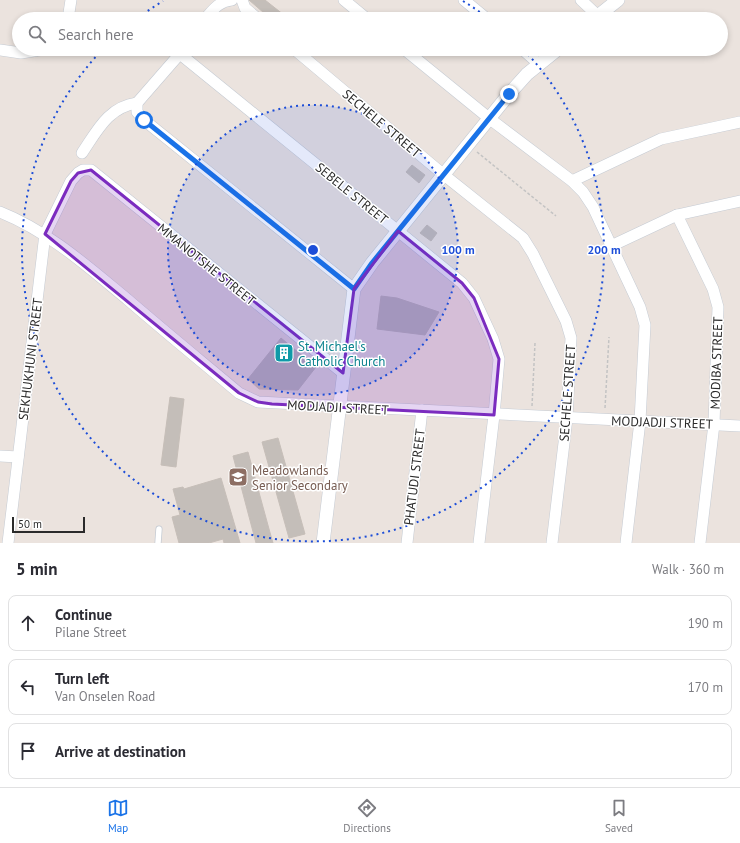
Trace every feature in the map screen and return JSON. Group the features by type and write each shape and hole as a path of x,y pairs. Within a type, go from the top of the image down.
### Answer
{"street":[{"path":"69,12 71,0"},
{"path":"212,12 225,0 232,0"},
{"path":"242,0 245,8 250,12"},
{"path":"344,0 359,12"},
{"path":"464,0 479,12"},
{"path":"581,0 592,12"},
{"path":"602,12 618,0"},
{"path":"0,50 12,52"},
{"path":"178,56 137,103 137,112 144,120 354,289"},
{"name":"SEBELE STREET","path":"187,56 462,283 474,298 493,338 499,359 479,543"},
{"name":"SECHELE STREET","path":"302,56 523,238 533,254 570,332 571,348 567,418 552,543"},
{"path":"413,56 572,181 588,199 640,307 645,325 640,421 626,543"},
{"path":"530,56 539,64"},
{"path":"323,543 354,289 398,231 518,84 549,56"},
{"path":"82,153 105,119 118,109 128,104 137,103"},
{"path":"572,181 661,139 740,122"},
{"name":"MMANOTSHE STREET","path":"71,181 83,170 91,170 343,373"},
{"name":"SEKHUKHUNI STREET","path":"8,543 45,234 71,181"},
{"path":"611,246 677,215 740,201"},
{"name":"MODJADJI STREET","path":"0,212 26,223 45,234 101,278 244,396 258,402 272,404 740,426"},
{"name":"MODIBA STREET","path":"677,215 713,289 718,307 714,424 700,543"},
{"name":"PHATUDI STREET","path":"407,543 422,410"},
{"path":"0,456 18,457"}],"lane":[{"path":"158,543 159,529"}],"path":[{"path":"468,145 556,216"},
{"path":"605,420 609,337"},
{"path":"532,416 535,343"}],"highlighted area":[{"path":"91,170 343,373 354,289 398,231 462,283 474,298 499,359 494,415 272,404 258,402 239,393 45,234 71,181 78,173"}],"building":[{"path":"249,0 265,0 280,12 263,12"},
{"path":"412,165 425,175 419,183 406,172"},
{"path":"427,225 437,233 431,241 420,233"},
{"path":"381,296 397,298 439,312 425,335 377,329"},
{"name":"St. Michael's Catholic Church","path":"281,338 316,367 298,390 259,389 248,379"},
{"path":"170,397 184,399 176,467 161,465"},
{"path":"278,438 305,534 289,538 262,442"},
{"path":"248,452 273,543 256,543 233,456"},
{"path":"221,478 240,543 224,543 223,539 209,543 179,543 172,517 180,515 173,489 183,487 184,489"}],"place":[{"name":"St. Michael's Catholic Church","path":"284,353"},
{"name":"Meadowlands Senior Secondary","path":"238,477"}],"route":[{"path":"144,120 354,289 372,263 509,94"}]}
